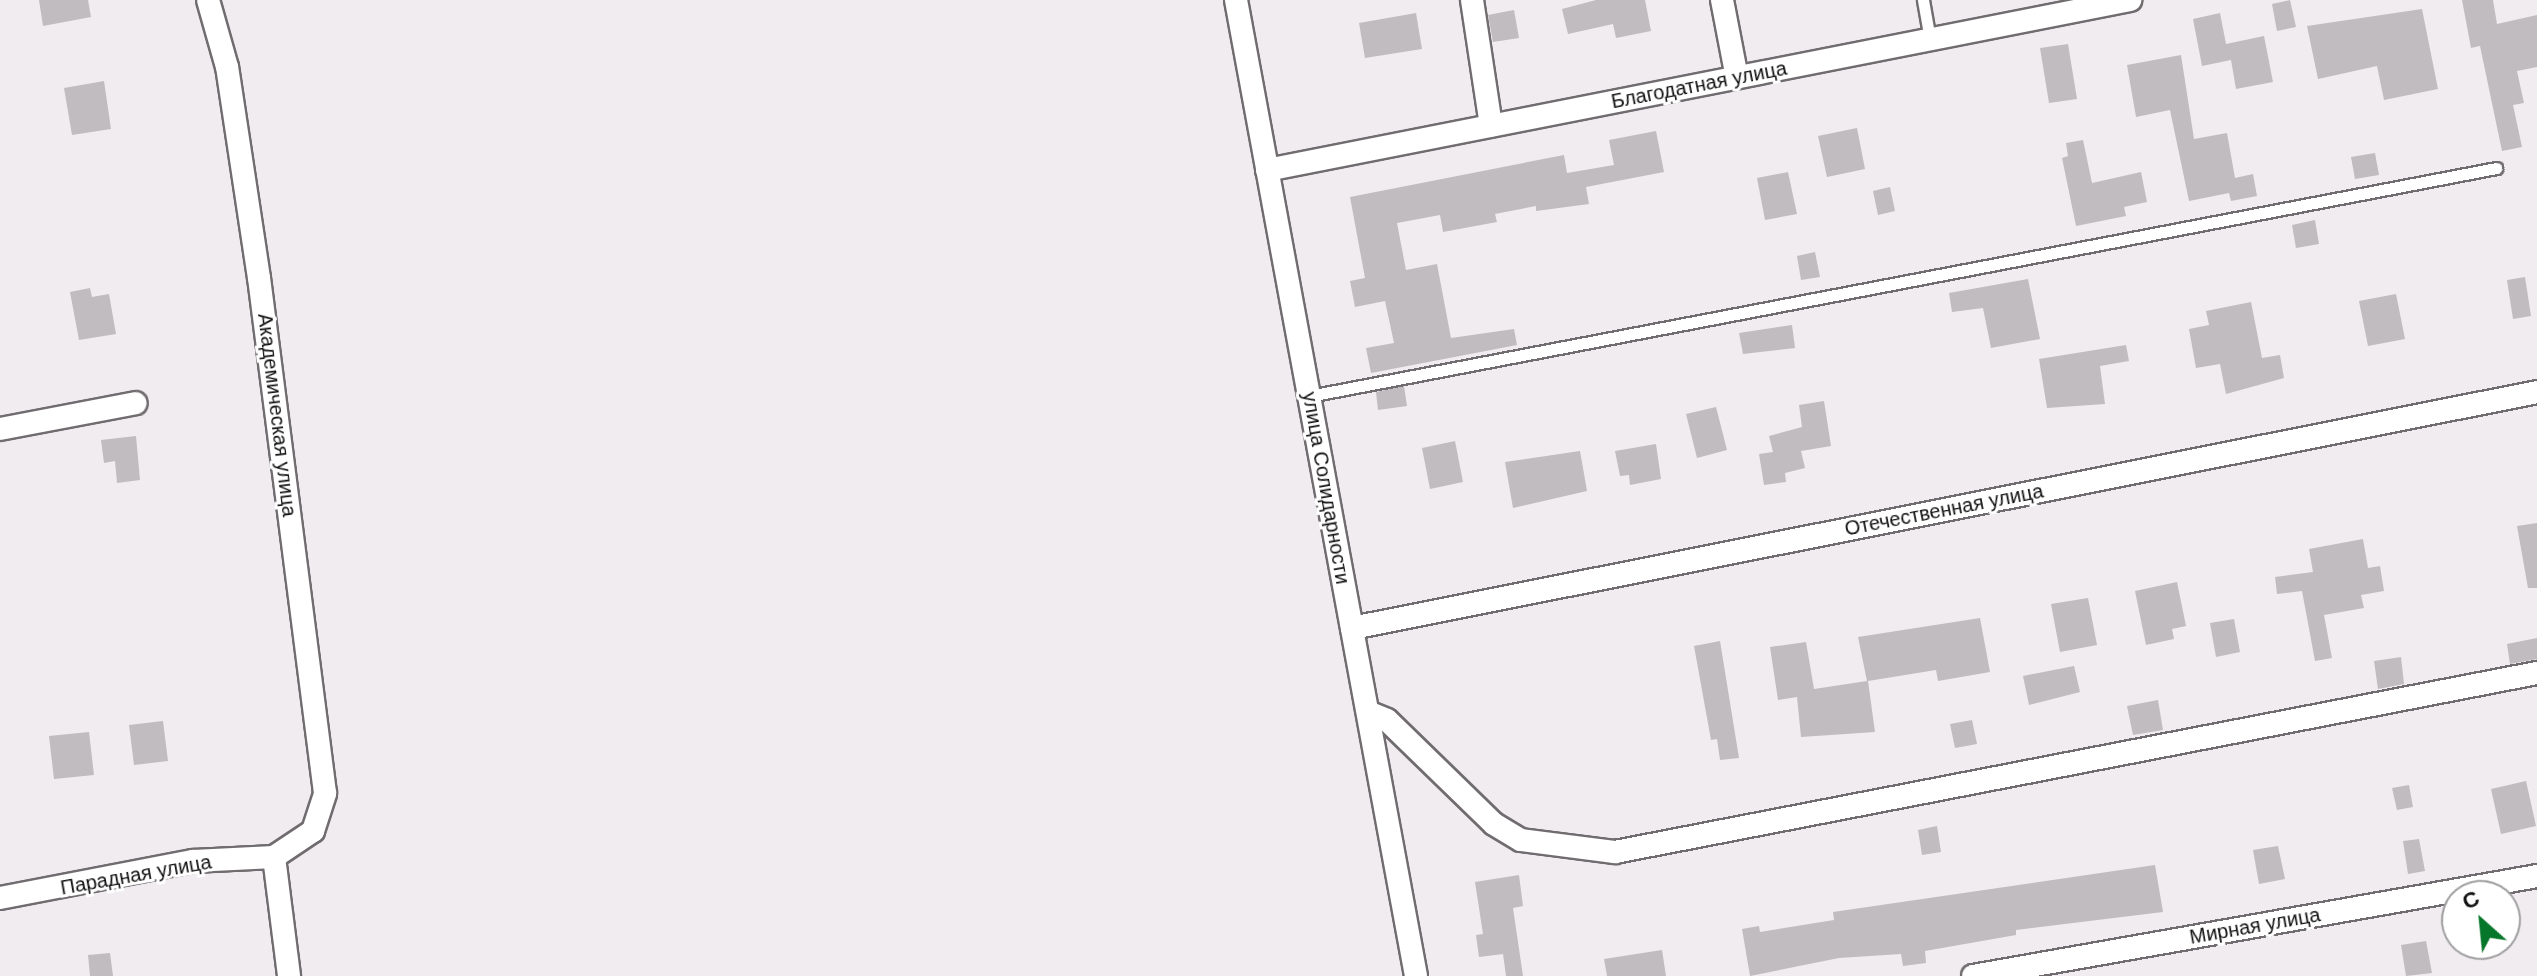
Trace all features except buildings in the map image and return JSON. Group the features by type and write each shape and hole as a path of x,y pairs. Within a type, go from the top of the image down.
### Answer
{"street":[{"name":"Академическая улица","path":"208,0 227,67 255,248 325,793 313,831 274,857"},
{"name":"улица Солидарности","path":"1236,0 1370,713 1416,976"},
{"path":"1472,0 1491,126"},
{"path":"1722,0 1737,78"},
{"name":"Благодатная улица","path":"1267,170 2130,0"},
{"name":"Отечественная улица","path":"1352,628 2537,392"},
{"path":"0,429 136,403"},
{"path":"1370,713 1387,720 1494,824 1521,840 1615,852 2537,673"},
{"path":"274,857 289,976"},
{"name":"Парадная улица","path":"0,898 193,861 274,857"},
{"name":"Мирная улица","path":"1973,976 2537,876"}],"lane":[{"path":"1923,0 1930,39"},
{"path":"1309,396 2496,168"}]}
